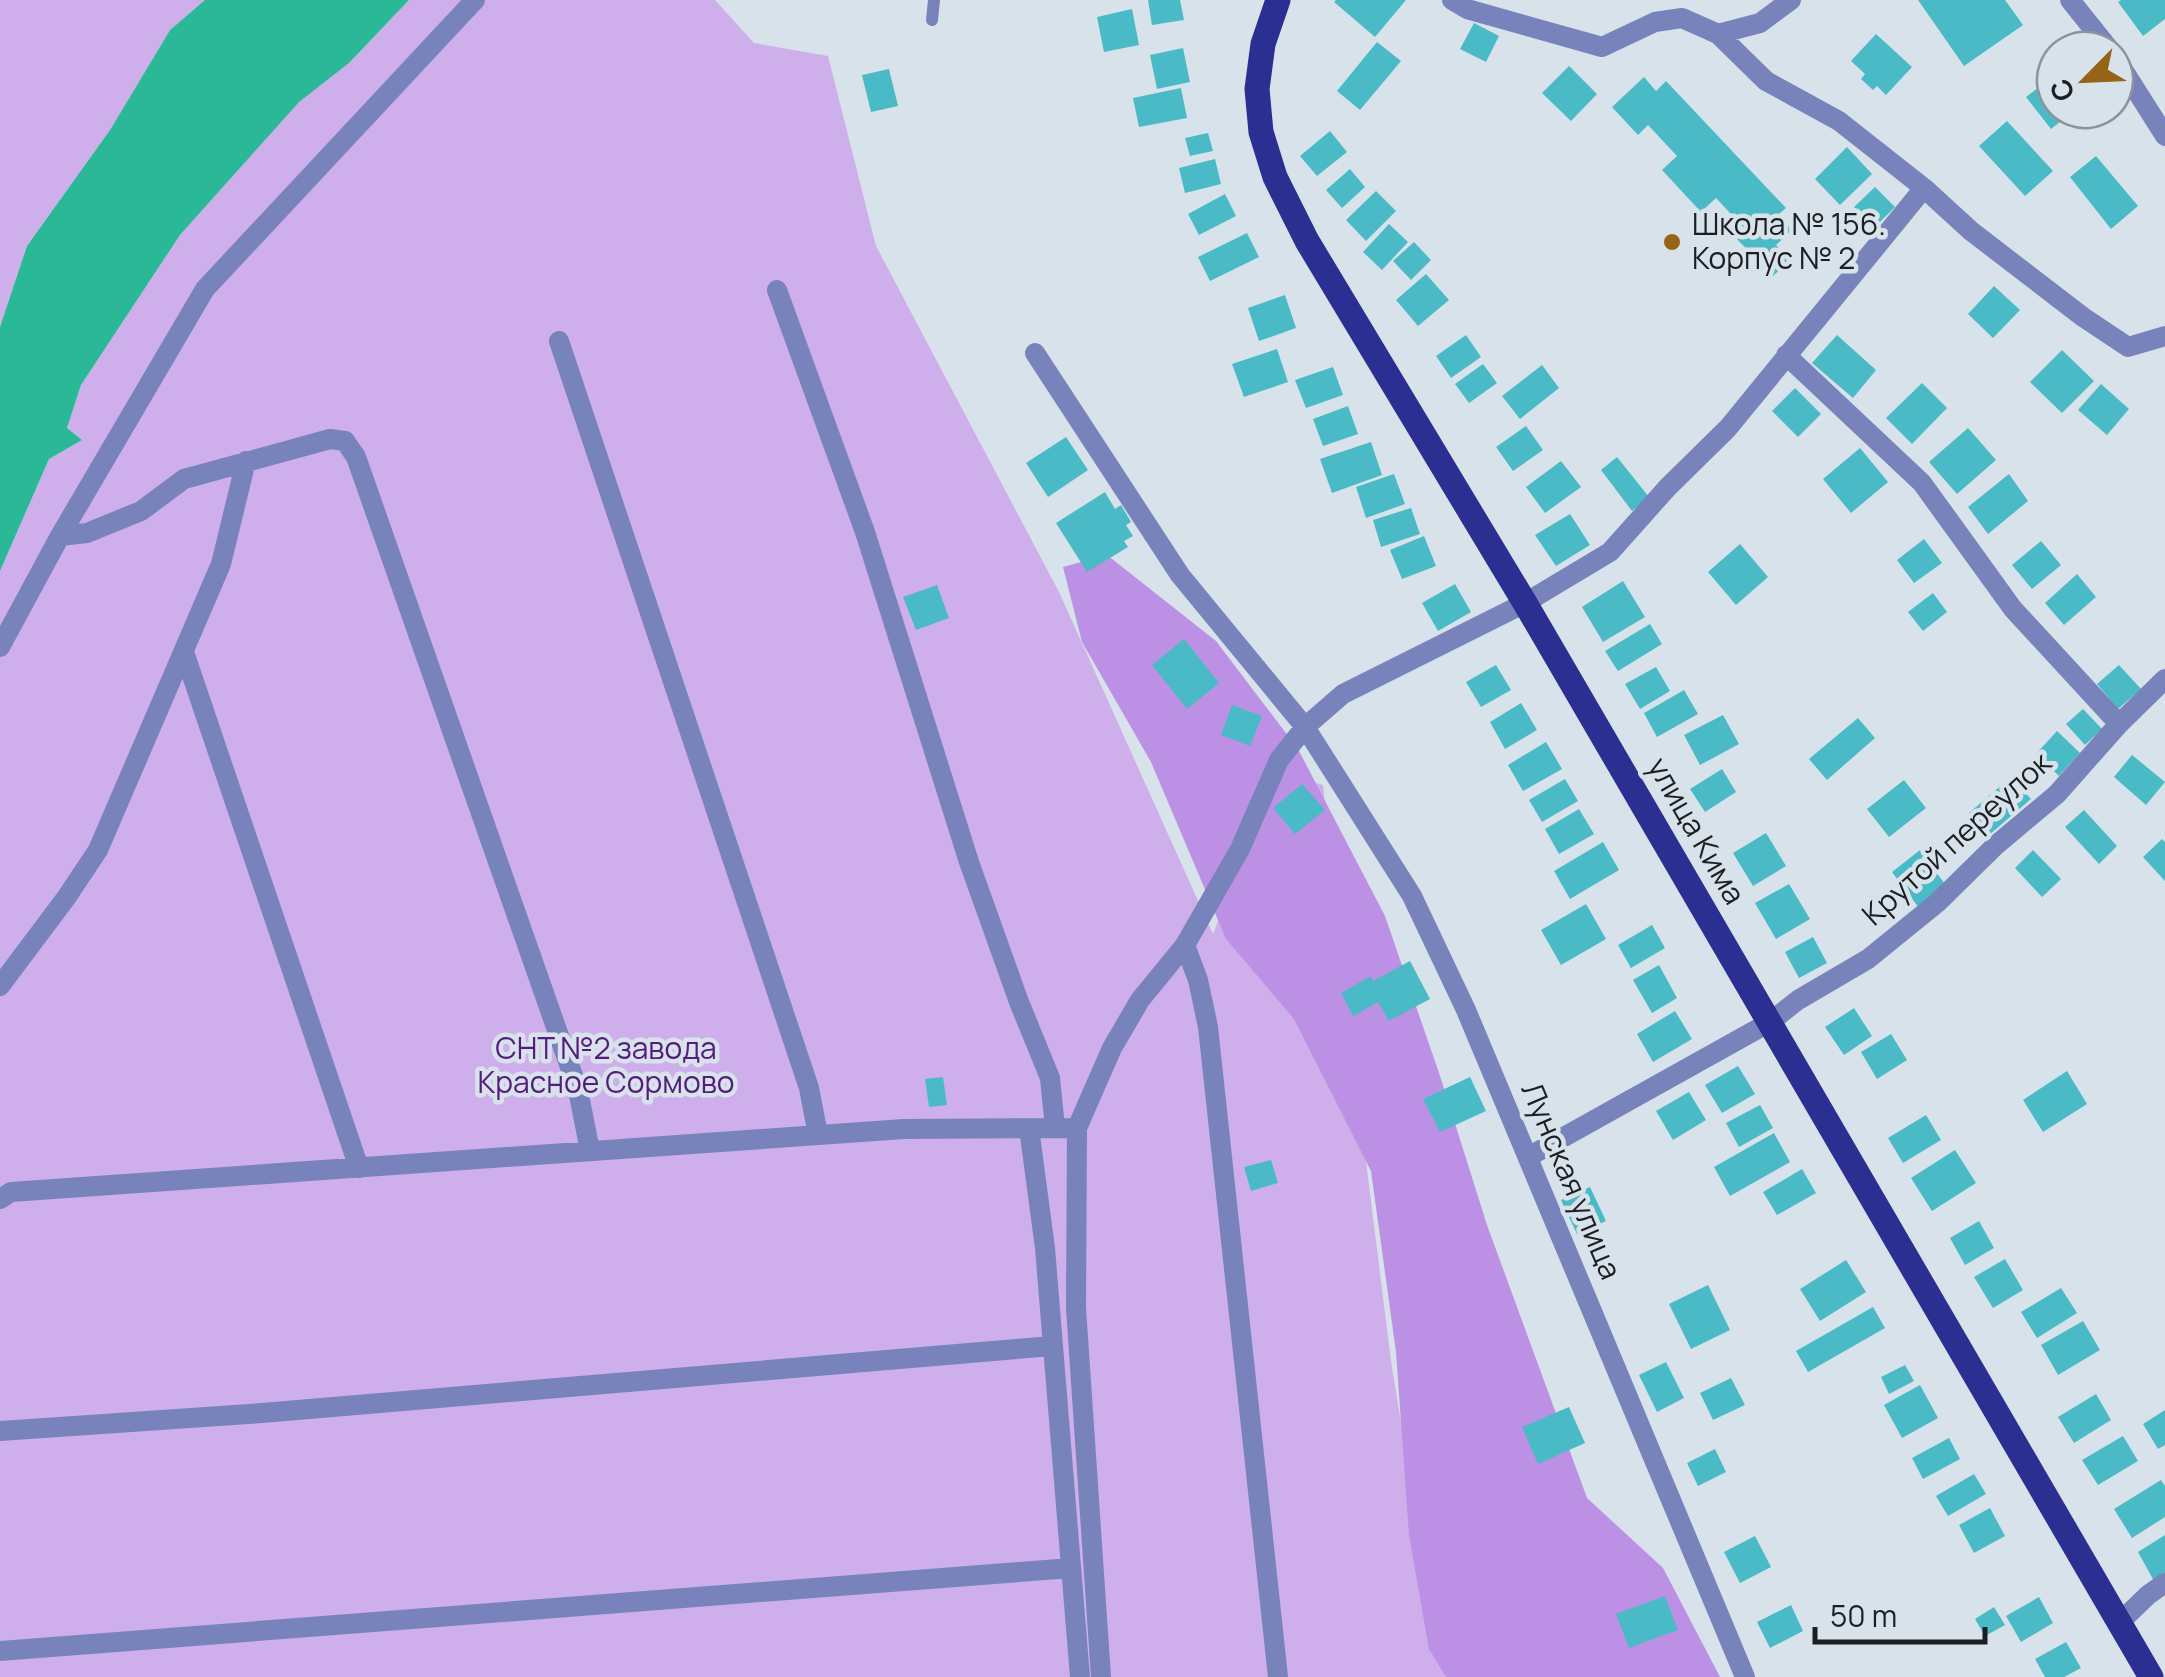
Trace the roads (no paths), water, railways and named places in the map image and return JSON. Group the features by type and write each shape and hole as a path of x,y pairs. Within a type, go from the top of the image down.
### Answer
{"main road":[{"name":"улица Кима","path":"1278,0 1263,44 1257,89 1261,132 1275,177 1307,241 1525,603 2151,1677"}],"street":[{"path":"0,647 60,536 205,289 474,0"},
{"path":"1452,0 1467,9 1602,46 1654,22 1682,18 1718,34 1766,81 1839,121 1971,231 2128,347 2165,336"},
{"path":"1718,34 1760,22 1791,0"},
{"path":"2070,0 2094,30"},
{"path":"2135,89 2165,136"},
{"path":"1101,1677 1076,1308 1077,1128 1112,1048 1140,1000 1184,945 1240,849 1280,760 1305,727 1343,694 1525,603 1610,552 1728,428 1924,188"},
{"path":"777,290 864,532 968,862 1050,1078 1055,1128"},
{"path":"560,341 810,1088 818,1135"},
{"name":"Лунская улица","path":"1035,353 1180,576 1305,727 1412,896 1466,1010 1745,1677"},
{"path":"1786,355 1922,483 2013,609 2119,724"},
{"path":"60,536 86,533 141,511 184,479 330,439 345,441 356,458 578,1090 590,1151"},
{"path":"0,986 98,850 221,564 246,461"},
{"path":"184,652 359,1168"},
{"name":"Крутой переулок","path":"1528,1157 1770,1022 1798,1000 1868,958 1938,902 1995,846 2057,794 2165,679"},
{"path":"1184,945 1198,980 1208,1027 1278,1677"},
{"path":"1029,1128 1044,1248 1080,1677"},
{"path":"0,1198 11,1192 904,1129 1077,1128"},
{"path":"0,1431 404,1402 1052,1346"},
{"path":"0,1651 1070,1568"},
{"path":"2119,1623 2165,1583"}],"lane":[{"path":"932,20 934,0"}],"place":[{"name":"Школа № 156. Корпус № 2","path":"1672,242"}],"park label":[{"name":"СНТ №2 завода Красное Сормово","path":"606,1066"}]}
